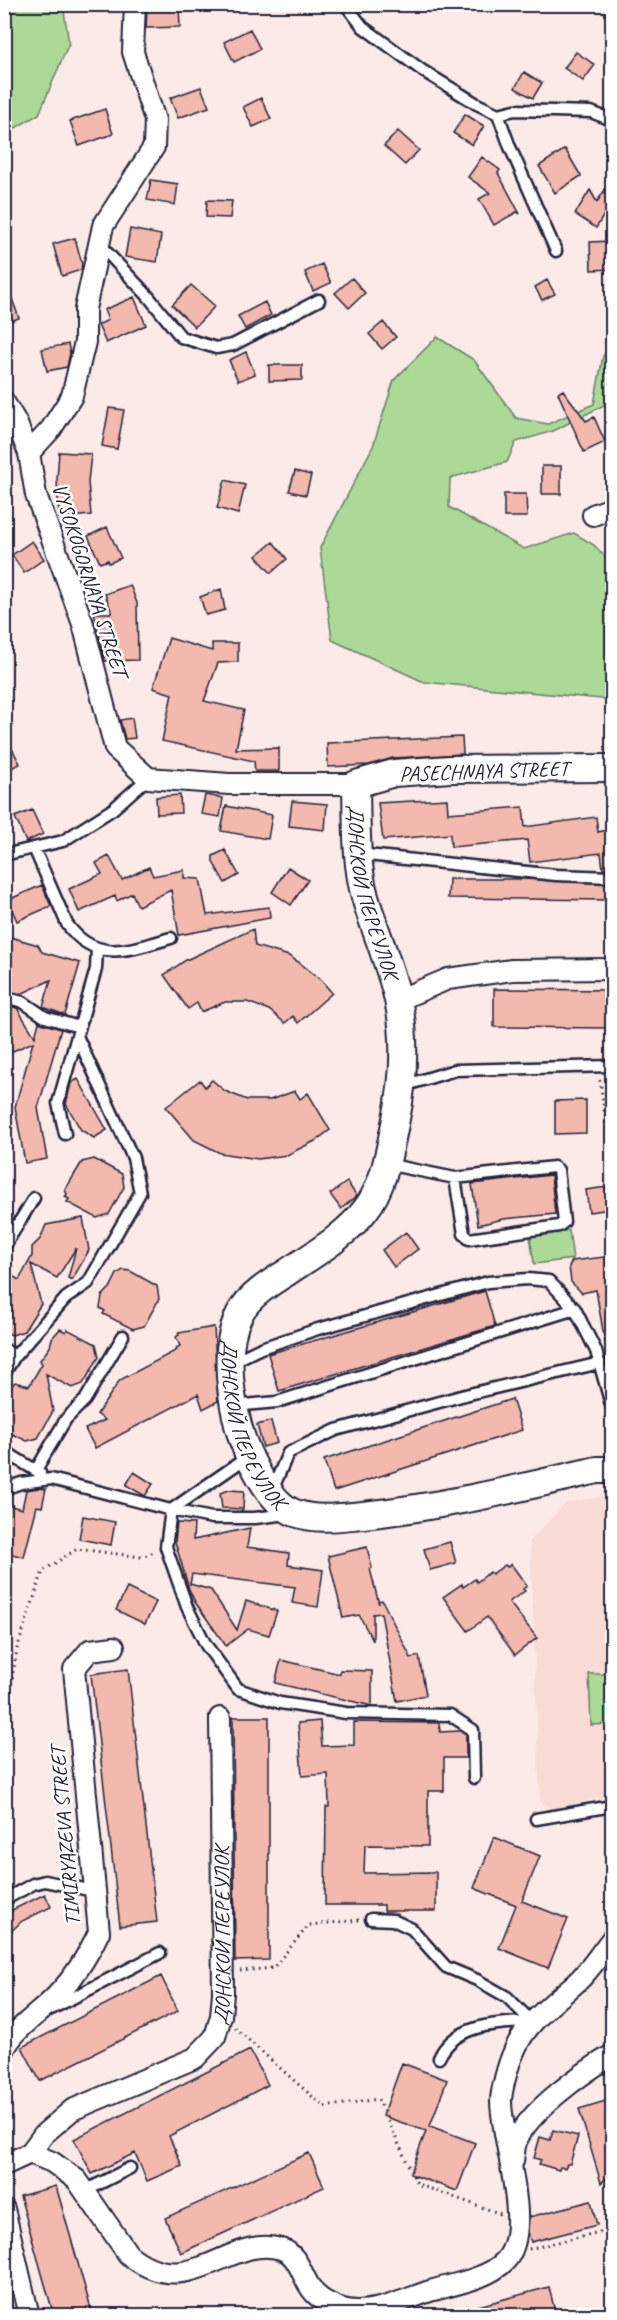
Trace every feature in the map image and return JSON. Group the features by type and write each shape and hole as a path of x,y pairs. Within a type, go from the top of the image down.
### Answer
{"street":[{"path":"29,453 51,429 72,396 85,342 85,309 103,226 154,147 154,120 134,52 135,4"},
{"name":"VYSOKOGORNAYA STREET","path":"4,402 16,422 29,453 36,495 83,624 115,748 147,778"},
{"path":"593,515 612,508"},
{"name":"PASECHNAYA STREET","path":"356,784 394,773 450,769 612,768"},
{"path":"147,778 229,784 356,784"},
{"name":"ДОНСКОЙ ПЕРЕУЛОК","path":"356,784 358,854 365,895 398,1000 404,1045 402,1086 381,1178 367,1208 348,1229 256,1294 240,1313 229,1364 234,1406 243,1443 258,1474 271,1493 293,1513 324,1519 396,1512 478,1497 597,1470 612,1470"},
{"name":"ДОНСКОЙ ПЕРЕУЛОК","path":"398,1000 448,979 501,972 612,969"},
{"name":"TIMIRYAZEVA STREET","path":"4,2050 29,2020 57,1995 88,1955 99,1932 74,1669 90,1650 114,1647"},
{"name":"ДОНСКОЙ ПЕРЕУЛОК","path":"4,2165 30,2153 44,2134 72,2110 195,2058 215,2037 221,2016 223,1970 220,1718"},
{"path":"30,2153 64,2170 77,2180 128,2254 139,2263 153,2269 172,2272 200,2270 256,2246 270,2246 286,2250 295,2258 310,2288 324,2302 345,2310 371,2310 488,2273 505,2262 510,2254 519,2221 501,2101 513,2053 532,2022 580,1979 612,1939"},
{"path":"511,2173 516,2142 531,2118 585,2072 612,2055"},
{"path":"4,2209 29,2316"}],"lane":[{"path":"345,4 363,27 423,70 477,104 498,114 515,110 591,112 612,120"},
{"path":"498,114 510,147 556,251"},
{"path":"99,244 148,296 181,337 216,348 233,345 319,300"},
{"path":"4,855 63,841 113,809 147,778"},
{"path":"34,848 67,924 75,935 109,952 123,951 171,938"},
{"path":"358,854 556,875 612,877"},
{"path":"65,1134 58,1103 96,969 98,948"},
{"path":"4,997 23,1002 45,1017 78,1032 133,1158 140,1193 88,1283 66,1298 15,1356 4,1374"},
{"path":"402,1086 455,1070 612,1066"},
{"path":"385,1164 455,1178 557,1168 564,1222 559,1226 469,1239 464,1234 455,1178"},
{"path":"4,1247 34,1198"},
{"path":"229,1364 261,1348 318,1329 488,1282 528,1279 549,1281 575,1309 596,1351 612,1408"},
{"path":"234,1406 277,1402 575,1309"},
{"path":"36,1470 66,1419 85,1400 123,1336"},
{"path":"4,1349 15,1356"},
{"path":"271,1493 288,1453 336,1430 465,1395 600,1363"},
{"path":"4,1451 51,1479 171,1510 212,1518 255,1518 293,1513"},
{"path":"249,1456 171,1510 165,1547 187,1606 206,1645 238,1689 280,1703 346,1713 450,1715 474,1730 474,1778"},
{"path":"4,1489 21,1483 51,1479"},
{"path":"536,1819 612,1806"},
{"path":"4,1900 33,1884 45,1881 94,1891"},
{"path":"371,1919 393,1920 412,1929 446,1967 477,1980 507,1997 532,2022"},
{"path":"29,2020 160,1953"},
{"path":"439,2058 443,2049 471,2028 501,2023 532,2022"},
{"path":"85,2191 130,2168"}],"path":[{"path":"598,1066 612,1165"},
{"path":"4,1726 17,1649 43,1571 77,1549 142,1557 165,1547"},
{"path":"223,1970 244,1971 273,1968 309,1924 371,1919"},
{"path":"221,2016 324,2107 378,2099 417,2184 519,2221"},
{"path":"510,2254 612,2229"}],"shaded area":[{"path":"612,1495 612,1796 551,1808 540,1801 530,1541 566,1503"}],"green space":[{"path":"4,5 63,5 69,43 39,114 9,132 4,130"},
{"path":"437,337 474,360 516,418 548,424 594,404 603,356 612,344 612,401 553,431 516,442 507,462 450,478 449,507 524,549 574,533 594,545 612,564 612,700 424,682 332,640 320,548 373,446 394,380"},
{"path":"569,1230 573,1259 534,1264 530,1236"},
{"path":"589,1674 612,1674 612,1724 591,1725"}],"building":[{"path":"179,5 180,27 146,28 147,6"},
{"path":"250,29 260,49 234,62 224,42"},
{"path":"576,52 595,65 583,81 564,68"},
{"path":"524,72 542,83 533,98 515,88"},
{"path":"201,87 209,107 178,118 170,98"},
{"path":"261,98 271,119 253,127 243,107"},
{"path":"105,109 113,134 79,146 70,121"},
{"path":"465,114 484,126 472,145 453,133"},
{"path":"398,131 419,150 405,165 384,146"},
{"path":"565,149 581,176 555,193 539,166"},
{"path":"482,157 500,170 498,173 520,214 517,212 494,225 479,199 490,193 468,177"},
{"path":"612,179 612,202 596,228 575,214 590,190 597,202"},
{"path":"151,180 178,184 175,205 147,200"},
{"path":"207,200 232,201 230,218 206,217"},
{"path":"130,229 161,235 157,262 125,257"},
{"path":"75,238 82,264 81,270 62,276 53,244"},
{"path":"612,241 612,269 591,270 590,242"},
{"path":"322,264 331,283 313,291 305,272"},
{"path":"352,278 365,293 349,308 335,293"},
{"path":"547,280 555,294 542,300 535,287"},
{"path":"4,282 6,282 19,318 4,323"},
{"path":"191,285 215,306 195,327 172,305"},
{"path":"134,297 146,325 106,343 98,325 108,320 104,310"},
{"path":"265,302 271,315 245,329 238,316"},
{"path":"383,322 396,337 382,349 369,334"},
{"path":"68,344 70,353 67,367 47,371 42,349"},
{"path":"246,352 255,374 238,381 229,360"},
{"path":"269,365 302,365 302,380 269,381"},
{"path":"563,390 586,421 594,417 605,442 584,452 558,393"},
{"path":"109,408 124,410 117,449 102,446"},
{"path":"59,452 91,454 88,482 91,515 59,518 57,479"},
{"path":"542,466 561,466 561,494 542,494"},
{"path":"295,471 311,475 306,495 289,491"},
{"path":"225,480 245,485 238,514 217,508"},
{"path":"504,494 526,494 527,517 504,517"},
{"path":"107,527 121,558 109,563 108,560 100,563 88,536"},
{"path":"32,541 44,559 24,573 12,555"},
{"path":"273,542 287,559 271,573 256,556"},
{"path":"130,585 137,603 138,660 105,661 94,613 112,613 105,594"},
{"path":"221,589 225,610 206,615 200,597"},
{"path":"169,638 212,651 212,643 238,643 238,662 218,663 204,701 244,710 236,749 279,748 279,771 255,771 254,761 162,741 172,694 153,688"},
{"path":"132,718 135,738 125,739 120,720"},
{"path":"4,733 20,764 4,771"},
{"path":"462,737 463,754 393,758 369,765 328,767 327,743"},
{"path":"180,795 181,813 157,814 156,797"},
{"path":"205,795 223,798 220,817 201,814"},
{"path":"447,799 448,813 523,807 525,827 596,817 598,832 612,829 612,870 603,869 601,853 530,862 527,840 451,847 450,834 383,840 378,803"},
{"path":"292,801 327,804 325,830 289,826"},
{"path":"226,806 272,815 268,839 221,831"},
{"path":"32,810 43,834 26,842 15,817"},
{"path":"225,850 239,875 225,883 213,862 213,856"},
{"path":"109,856 122,880 149,867 153,876 184,870 184,878 200,879 207,915 269,907 270,918 179,935 171,890 138,906 132,893 117,901 115,896 79,912 69,889 102,874 96,863"},
{"path":"288,867 308,880 291,905 272,892"},
{"path":"449,879 524,879 612,884 612,900 448,898"},
{"path":"42,885 51,906 17,921 8,900"},
{"path":"253,929 255,946 289,956 321,980 332,993 298,1023 293,1016 285,1023 269,1010 247,1002 225,1002 201,1012 197,1003 188,1009 164,975 186,960"},
{"path":"7,936 38,945 42,952 80,963 65,1015 43,1007 51,980 21,994 4,990 4,945"},
{"path":"494,989 612,990 612,1028 494,1027"},
{"path":"4,1005 17,1008 35,1037 39,1022 61,1029 38,1108 47,1159 25,1163 15,1107 33,1042 4,1055"},
{"path":"78,1079 107,1130 94,1138 81,1130 66,1104 71,1083"},
{"path":"200,1080 205,1087 212,1080 225,1091 247,1100 270,1100 295,1091 300,1099 308,1093 330,1130 315,1141 287,1155 258,1159 220,1153 194,1140 166,1107"},
{"path":"586,1100 586,1133 555,1134 555,1101"},
{"path":"94,1159 122,1174 124,1187 109,1214 97,1218 67,1202 69,1199 65,1197 67,1194 65,1190 82,1162"},
{"path":"551,1175 555,1214 503,1219 478,1225 472,1184"},
{"path":"347,1182 357,1196 341,1209 330,1194"},
{"path":"607,1187 611,1209 589,1212 586,1190"},
{"path":"83,1218 89,1250 72,1280 68,1278 76,1248 57,1278 31,1264 41,1304 24,1331 12,1335 4,1331 4,1271 19,1280 32,1256 32,1247 40,1239 46,1225"},
{"path":"406,1232 418,1249 394,1267 382,1250"},
{"path":"612,1256 612,1342 605,1343 596,1290 582,1293 571,1282 569,1266 572,1261"},
{"path":"123,1270 130,1271 157,1286 159,1299 144,1326 133,1329 103,1314 105,1311 100,1308 102,1296 110,1288 117,1274"},
{"path":"485,1291 495,1326 279,1391 268,1354"},
{"path":"214,1327 218,1401 203,1409 198,1394 95,1448 85,1429 105,1420 97,1414 120,1380 177,1350 176,1348 180,1346 176,1337 178,1333"},
{"path":"60,1329 66,1332 67,1329 96,1344 99,1357 83,1384 72,1388 46,1374 53,1411 38,1438 27,1441 4,1430 6,1392 15,1382 29,1386 42,1364 40,1360 50,1347 52,1338"},
{"path":"512,1399 522,1430 334,1491 324,1460"},
{"path":"271,1421 277,1443 263,1447 257,1425"},
{"path":"134,1472 153,1484 145,1496 126,1485"},
{"path":"46,1489 42,1507 37,1506 24,1557 4,1552 4,1504 22,1509 26,1490"},
{"path":"229,1490 244,1491 243,1509 222,1508 220,1493"},
{"path":"83,1516 115,1522 111,1545 79,1539"},
{"path":"177,1523 194,1524 193,1540 250,1528 247,1547 289,1553 288,1565 323,1570 318,1607 292,1603 295,1587 192,1574 190,1584 211,1590 237,1630 246,1601 277,1611 269,1635 248,1629 226,1646 195,1602 189,1589 175,1542"},
{"path":"450,1542 456,1563 430,1570 424,1549"},
{"path":"367,1547 378,1601 382,1600 411,1658 419,1656 426,1695 397,1701 381,1613 373,1614 373,1641 359,1615 343,1618 328,1556"},
{"path":"511,1564 527,1586 523,1589 525,1591 509,1602 537,1638 515,1655 487,1617 468,1631 443,1597 462,1584 463,1587 475,1579 477,1582 490,1572 492,1574 505,1565 507,1567"},
{"path":"127,1588 156,1602 145,1624 116,1610"},
{"path":"281,1660 340,1674 340,1670 372,1671 372,1706 275,1683"},
{"path":"128,1669 157,1922 120,1926 91,1674"},
{"path":"233,1717 269,1717 269,1960 235,1961"},
{"path":"320,1721 322,1746 354,1745 354,1722 439,1723 440,1732 461,1731 466,1734 466,1758 444,1758 444,1791 428,1791 428,1846 365,1845 364,1873 436,1872 436,1911 384,1911 384,1905 325,1905 328,1774 302,1776 298,1723"},
{"path":"494,1837 540,1856 522,1901 568,1919 548,1968 499,1948 516,1905 474,1888"},
{"path":"45,1894 51,1907 22,1921 4,1938 4,1914"},
{"path":"161,1976 178,2011 40,2081 22,2047"},
{"path":"250,2050 268,2085 169,2136 182,2166 147,2181 135,2153 92,2174 74,2139"},
{"path":"402,2063 447,2080 430,2126 475,2143 457,2191 410,2174 426,2131 383,2116"},
{"path":"612,2099 612,2173 601,2183 579,2109"},
{"path":"553,2130 578,2136 570,2164 567,2164 565,2168 560,2167 559,2170 539,2164 541,2160 534,2158 540,2137 550,2140"},
{"path":"309,2153 324,2187 181,2253 165,2218"},
{"path":"56,2186 93,2316 54,2316 20,2196"},
{"path":"591,2201 597,2225 531,2242 528,2232 529,2217"},
{"path":"549,2287 556,2316 460,2316 460,2311"}]}
